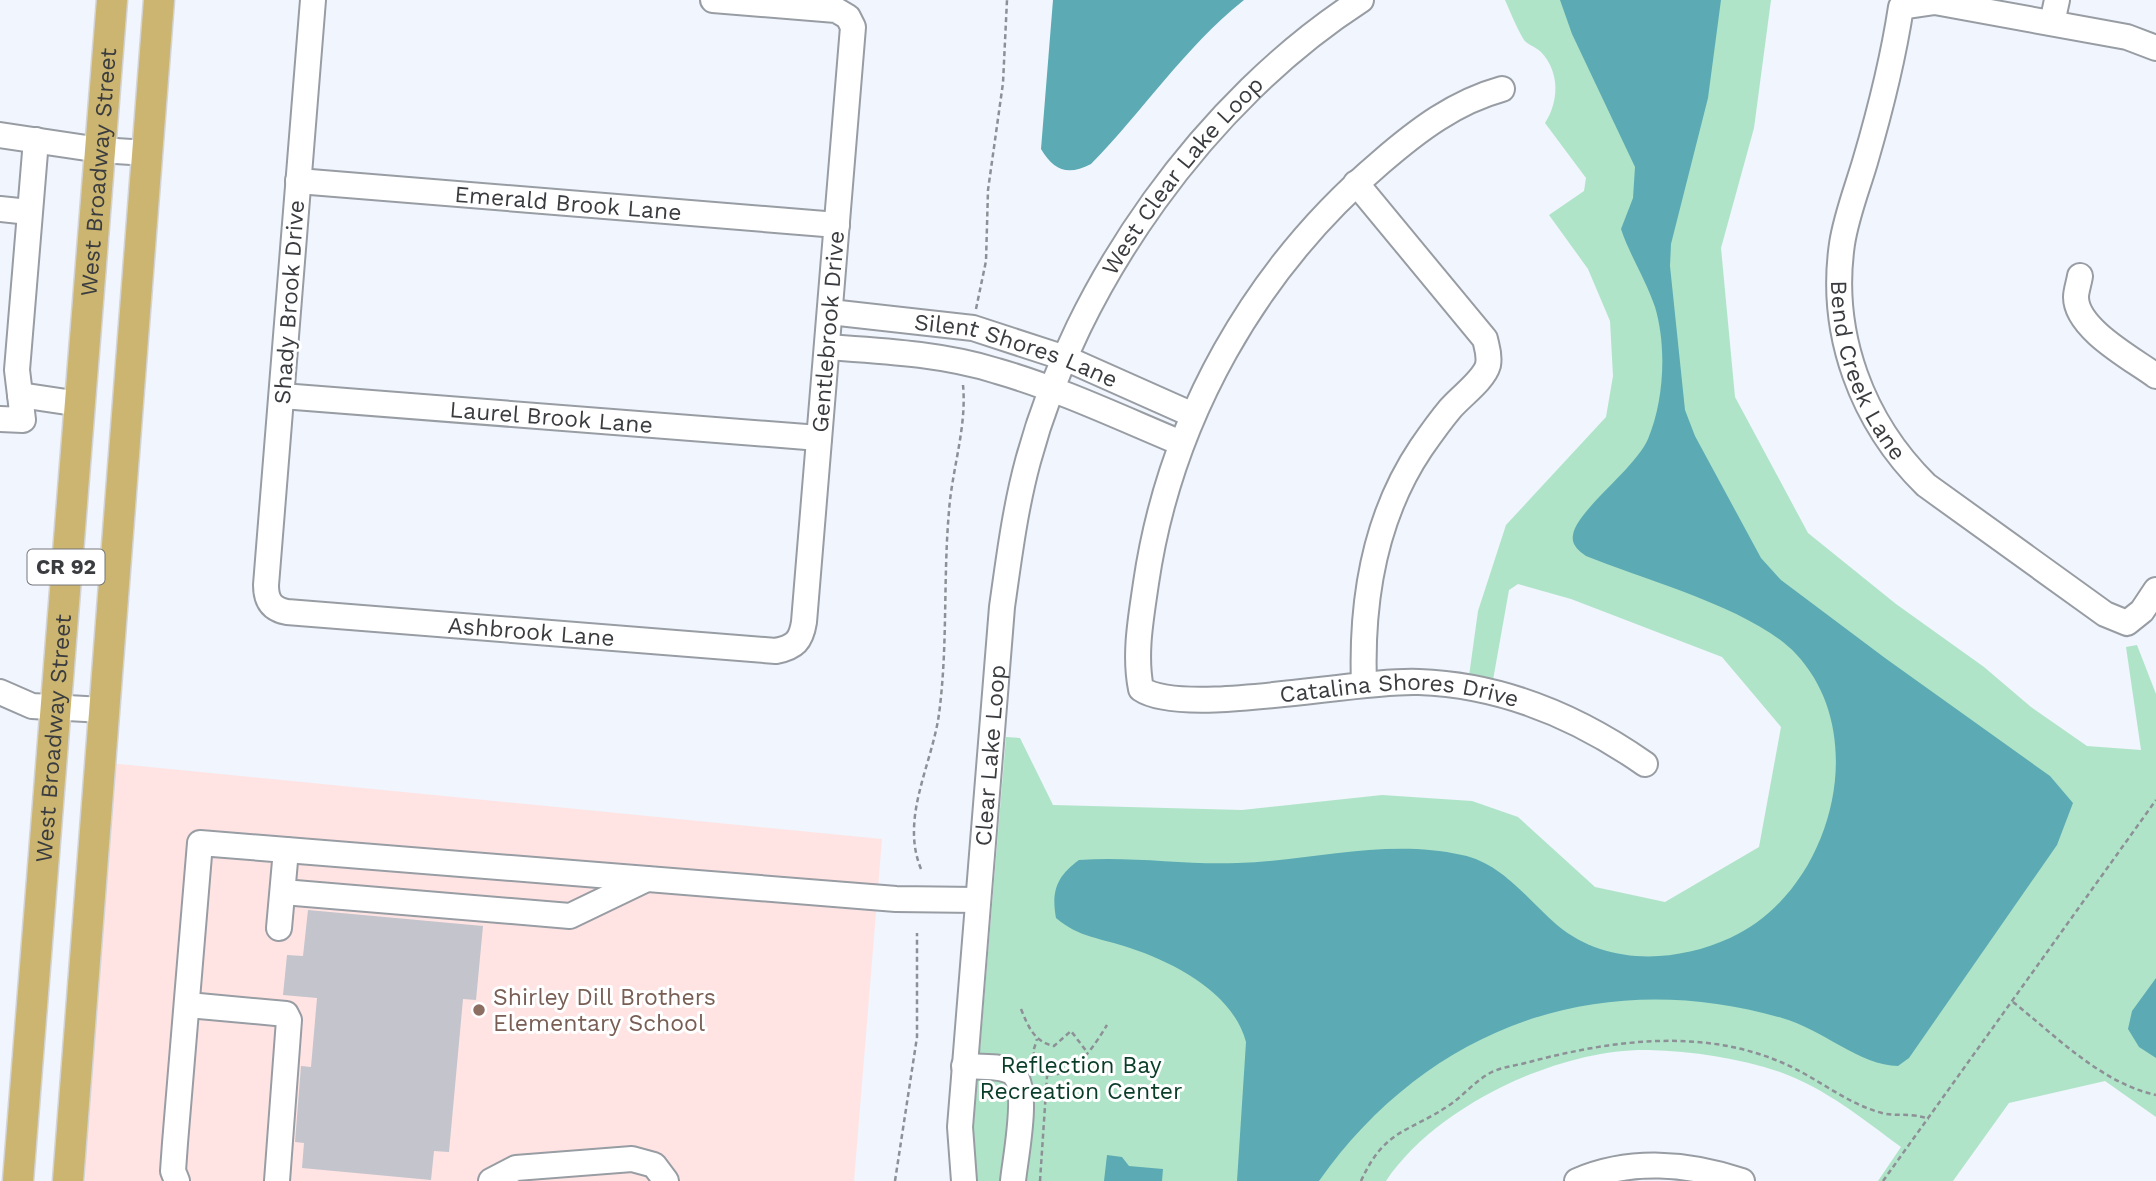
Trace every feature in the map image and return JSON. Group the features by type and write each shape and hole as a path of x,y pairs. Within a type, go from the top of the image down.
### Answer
{"main road":[{"name":"West Broadway Street","path":"18,1181 112,0"},
{"name":"West Broadway Street","path":"68,1181 159,0"}],"street":[{"name":"Shady Brook Drive","path":"269,603 265,585 313,0"},
{"name":"Gentlebrook Drive","path":"713,0 836,10 848,17 853,27 804,622 802,637 794,646"},
{"name":"West Clear Lake Loop","path":"1053,390 1065,358 1103,282 1179,166 1230,110 1297,46 1361,0"},
{"name":"Bend Creek Lane","path":"2022,9 1935,2 1901,7 1883,98 1842,241 1839,312 1855,376 1881,432 1900,460 1926,485 2105,614 2127,623 2141,611 2156,590"},
{"path":"2022,9 2054,11 2156,48"},
{"path":"1181,443 1222,355 1278,268 1356,183 1406,140 1473,97 1502,89"},
{"path":"0,135 100,150 147,153"},
{"path":"0,419 23,421 10,308 29,212 36,140"},
{"name":"Emerald Brook Lane","path":"298,181 837,225"},
{"path":"1356,183 1485,339 1489,355 1488,368 1448,411 1396,492 1378,545 1366,594 1362,637 1364,684"},
{"path":"0,209 29,212"},
{"path":"2080,276 2075,299 2082,319 2095,332 2156,376"},
{"name":"Silent Shores Lane","path":"830,312 973,328 1065,358 1193,415"},
{"name":"Silent Shores Lane","path":"828,347 906,353 995,370 1053,390 1181,443"},
{"name":"Clear Lake Loop","path":"964,1181 960,1127 964,1066 1002,607 1013,529 1028,459 1053,390"},
{"path":"20,395 80,404"},
{"name":"Laurel Brook Lane","path":"282,396 819,438"},
{"name":"Catalina Shores Drive","path":"1181,443 1149,564 1140,620 1138,671 1141,689 1153,696 1204,700 1364,684 1416,681 1448,684 1528,702 1609,739 1645,764"},
{"name":"Ashbrook Lane","path":"269,603 277,610 287,612 776,651 794,646"},
{"path":"0,692 32,706 103,710"},
{"path":"175,1176 200,843 896,899 977,900"},
{"path":"279,928 286,850"},
{"path":"283,892 570,916 648,879"},
{"path":"188,1005 281,1012 289,1020 278,1181"},
{"path":"964,1066 1012,1073 1020,1084 1013,1181"},
{"name":"Clear Lake Loop","path":"946,1181 960,1127"},
{"path":"491,1181 516,1168 632,1159 654,1165 666,1181"},
{"path":"1577,1181 1620,1168 1649,1165 1686,1168 1742,1181"}],"path":[{"path":"975,315 986,261 988,190 1003,83 1007,0"},
{"path":"921,869 914,849 915,817 939,716 946,645 949,509 965,412 963,384"},
{"path":"1883,1181 2156,800"},
{"path":"895,1181 917,1037 917,933"},
{"path":"2013,1002 2089,1063 2138,1091 2156,1096"},
{"path":"1021,1009 1037,1039 1054,1046 1071,1031 1088,1053"},
{"path":"1037,1039 1033,1052 1036,1058 1032,1064 1047,1075 1065,1071 1088,1053 1107,1025"},
{"path":"1361,1181 1378,1152 1395,1134 1452,1103 1479,1079 1495,1070 1574,1050 1629,1041 1672,1041 1746,1051 1783,1063 1883,1113 1912,1113 1929,1119"},
{"path":"1040,1181 1047,1075"}],"shaded area":[{"name":"Shirley Dill Brothers Elementary School","path":"99,762 882,839 854,1181 85,1181"}],"green space":[{"name":"Reflection Bay Recreation Center","path":"1505,0 1771,0 1754,128 1721,248 1735,397 1808,533 1896,604 1984,667 2031,707 2087,746 2141,750 2126,647 2137,645 2156,694 2156,1117 2105,1081 2009,1103 1953,1181 1878,1181 1901,1147 1828,1095 1780,1072 1748,1063 1699,1054 1649,1050 1614,1052 1577,1059 1502,1087 1467,1106 1436,1129 1408,1154 1386,1181 972,1181 973,1133 1006,737 1020,738 1053,805 1242,810 1382,795 1472,801 1518,817 1595,887 1665,902 1759,847 1781,727 1722,657 1571,599 1518,584 1509,590 1493,680 1469,676 1478,611 1506,525 1606,417 1613,376 1610,321 1588,269 1549,215 1584,191 1586,178 1545,123 1555,96 1552,68 1541,52 1524,40"}],"water":[{"path":"1053,0 1244,0 1183,59 1091,164 1068,170 1056,167 1041,149"},
{"path":"1560,0 1721,0 1708,98 1671,244 1670,266 1685,410 1695,436 1761,558 1781,580 2050,776 2073,803 2057,845 1909,1058 1898,1066 1870,1060 1782,1018 1714,1003 1648,999 1584,1006 1523,1022 1465,1048 1412,1083 1363,1128 1319,1181 1237,1181 1246,1042 1239,1025 1229,1009 1215,995 1183,971 1147,954 1082,934 1056,918 1054,900 1057,885 1065,872 1079,860 1237,863 1377,850 1434,850 1476,859 1490,866 1514,884 1557,925 1597,948 1619,954 1664,956 1709,946 1730,938 1765,916 1793,886 1815,850 1830,810 1836,768 1833,727 1820,688 1796,654 1754,623 1697,597 1586,556 1573,542 1573,535 1584,514 1631,463 1648,439 1658,408 1662,356 1655,307 1621,229 1633,198 1635,167 1572,34"},
{"path":"2156,978 2156,1058 2139,1047 2128,1029 2132,1011"},
{"path":"1107,1155 1122,1157 1129,1166 1163,1169 1162,1181 1104,1181"}],"building":[{"name":"Shirley Dill Brothers Elementary School","path":"308,910 483,926 476,1000 463,999 449,1152 434,1151 431,1180 302,1168 304,1143 295,1142 301,1066 311,1067 317,998 283,995 287,955 303,956"}],"place":[{"name":"Shirley Dill Brothers Elementary School","path":"479,1010"}]}
